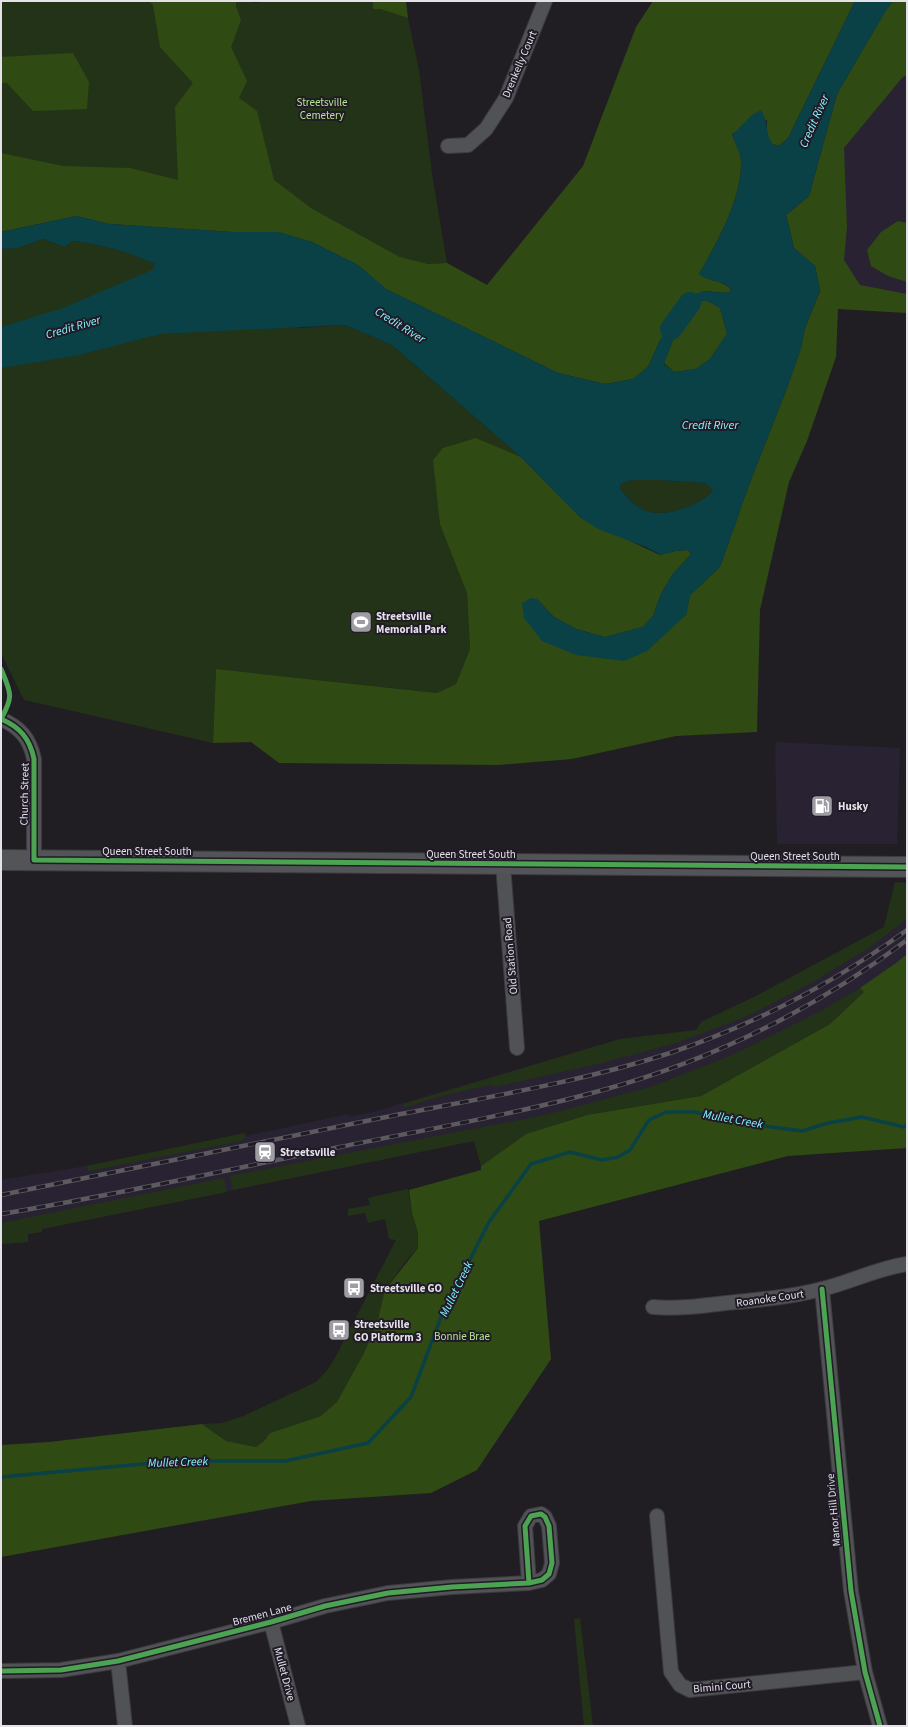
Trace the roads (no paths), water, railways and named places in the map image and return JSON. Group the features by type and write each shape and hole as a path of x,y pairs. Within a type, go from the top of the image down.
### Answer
{"main road":[{"name":"Queen Street South","path":"1,860 907,867"}],"street":[{"name":"Drenkelly Court","path":"448,146 468,145 486,129 506,98 544,1"},
{"name":"Church Street","path":"1,719 20,731 28,740 32,750 34,759 34,860"},
{"name":"Old Station Road","path":"503,864 517,1048"},
{"name":"Roanoke Court","path":"653,1306 685,1308 763,1300 822,1289 892,1266 907,1264"},
{"name":"Manor Hill Drive","path":"822,1289 851,1591 865,1672 880,1726"},
{"name":"Bimini Court","path":"657,1516 671,1672 680,1686 690,1690 865,1672"},
{"name":"Bremen Lane","path":"1,1671 61,1670 118,1661 271,1622 325,1606 388,1593 452,1587 529,1583"},
{"name":"Mullet Drive","path":"271,1622 298,1726"},
{"path":"118,1661 125,1726"}],"water":[{"name":"Credit River","path":"855,1 893,1 886,10 837,94 809,196 786,215 794,248 815,266 820,290 805,328 801,348 787,388 749,485 720,567 690,595 686,615 647,651 624,661 576,655 542,641 524,618 522,603 531,598 537,599 554,617 576,629 605,637 642,627 653,616 661,594 672,575 691,554 688,550 675,551 661,555 646,547 598,529 581,518 521,457 392,345 345,325 160,334 79,355 1,368 1,327 63,308 152,270 155,264 114,249 72,241 65,247 43,239 18,248 1,249 1,232 76,216 109,224 233,232 278,232 312,242 358,265 386,289 558,373 605,384 633,379 648,367 668,326 673,332 673,340 664,364 674,372 696,369 710,359 727,334 720,308 706,301 700,301 692,305 689,300 694,295 704,291 720,293 732,291 726,285 703,277 699,274 727,220 737,190 741,158 732,135 752,115 761,110 772,144 779,146 788,138","holes":["657,480 705,483 713,490 703,500 685,508 671,512 654,513 639,508 620,488 621,484 627,481"]}],"waterway":[{"name":"Credit River","path":"671,329 690,303"},
{"name":"Mullet Creek","path":"1,1477 176,1461 285,1461 368,1443 411,1397 441,1317 489,1222 531,1164 570,1152 602,1160 618,1157 630,1150 649,1120 666,1112 694,1112 764,1126 802,1131 828,1123 862,1117 904,1127 907,1125"}],"railway":[{"path":"1,1195 527,1090 635,1064 702,1042 764,1015 823,985 907,930"},
{"path":"1,1214 129,1191 505,1114 571,1099 644,1078 684,1064 762,1030 836,988 907,940"}],"place":[{"name":"Streetsville Memorial Park","path":"361,622"},
{"name":"Husky","path":"822,806"},
{"name":"Streetsville","path":"265,1152"},
{"name":"Streetsville GO","path":"354,1288"},
{"name":"Streetsville GO Platform 3","path":"339,1330"}],"park label":[{"name":"Streetsville Cemetery","path":"322,108"},
{"name":"Bonnie Brae","path":"462,1336"}]}
